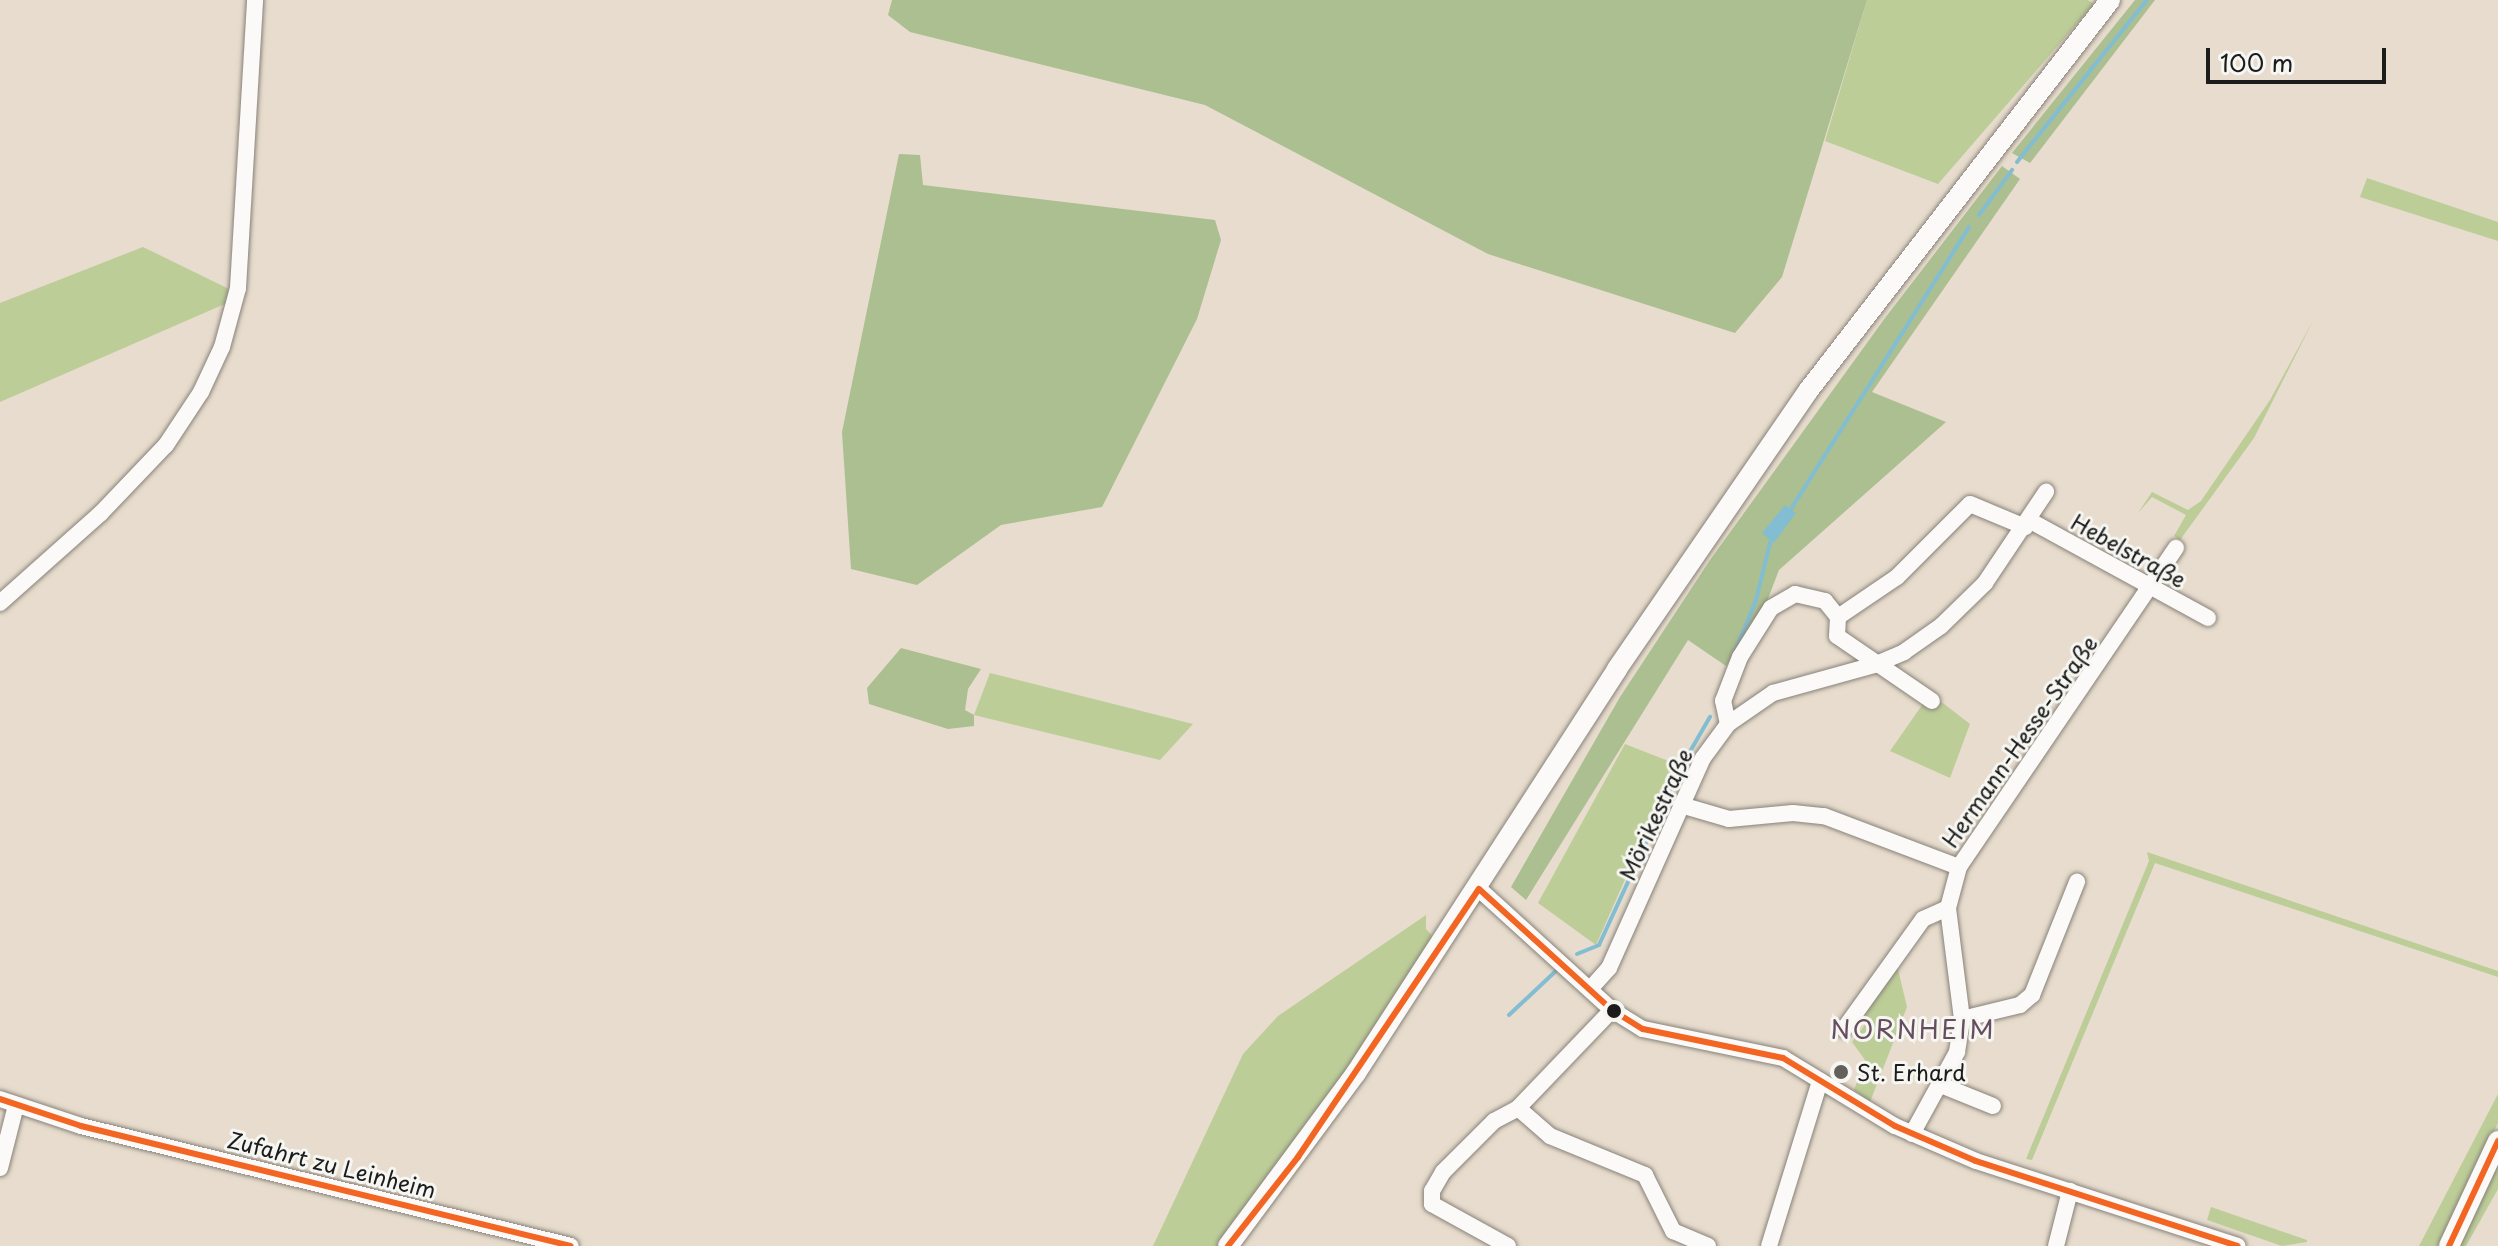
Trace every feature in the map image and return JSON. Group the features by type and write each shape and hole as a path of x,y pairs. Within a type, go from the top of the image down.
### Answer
{"main road":[{"path":"1228,1246 1298,1157 1479,889 1617,669 1808,391 2110,0"},
{"path":"2449,1246 2498,1141"}],"street":[{"path":"0,603 100,514 166,445 201,392 222,347 238,288 255,0"},
{"name":"Mörikestraße","path":"1591,988 1609,968 1703,758 1728,724 1773,693 1874,665 1904,652 1941,626 1985,583 2046,492"},
{"name":"Hebelstraße","path":"1838,617 1906,569 1970,504 2027,524 2208,618"},
{"name":"Hermann-Hesse-Straße","path":"1948,908 1959,867 2176,548"},
{"path":"1728,724 1726,684 1771,608 1795,594 1808,594 1825,601 1838,617 1837,636 1874,665 1932,701"},
{"path":"1681,805 1729,819 1793,813 1824,816 1959,867"},
{"path":"1962,1019 2020,1005 2032,995 2077,882"},
{"path":"1479,889 1612,1010 1646,1030 1783,1058 1912,1134 2070,1191 2238,1246"},
{"path":"1844,1029 1923,919 1948,908 1962,1019 1957,1052 1912,1134"},
{"path":"1508,1246 1432,1204 1436,1182 1494,1121 1518,1108 1530,1090 1612,1010"},
{"path":"1769,1246 1820,1081"},
{"path":"1941,1085 1993,1106"},
{"path":"0,1168 8,1102"},
{"name":"Zufahrt zu Leinheim","path":"8,1102 81,1126 571,1246"},
{"path":"1518,1108 1550,1136 1645,1175 1673,1231 1708,1246"},
{"path":"2056,1246 2070,1191"}],"green space":[{"path":"892,0 1867,0 1782,277 1735,333 1488,254 1205,105 910,32 888,15"},
{"path":"1867,0 2088,0 2094,4 1938,184 1825,141"},
{"path":"2135,0 2155,0 2030,163 2012,153"},
{"path":"899,154 920,155 923,185 1215,220 1221,240 1197,319 1102,507 1001,525 917,585 851,569 842,432"},
{"path":"2002,166 2020,179 1872,392 1946,422 1779,570 1766,604 1726,666 1688,640 1526,900 1511,887 1620,697 1710,560 1885,318"},
{"path":"2367,178 2498,222 2498,241 2360,197"},
{"path":"143,247 229,289 227,303 0,402 0,303"},
{"path":"2314,319 2254,438 2180,540 2174,536 2186,515 2152,497 2138,513 2152,492 2188,510 2201,501 2270,400"},
{"path":"901,648 981,669 968,689 965,710 974,715 974,726 948,729 869,704 867,688"},
{"path":"990,673 1193,724 1160,760 974,715"},
{"path":"1935,697 1970,724 1950,778 1890,751 1927,698"},
{"path":"1625,744 1676,764 1596,945 1538,903"},
{"path":"2147,852 2498,971 2498,977 2155,863 2032,1160 2026,1159 2149,861"},
{"path":"1426,915 1426,929 1434,938 1377,1030 1222,1246 1153,1246 1243,1054 1278,1016"},
{"path":"1897,965 1907,1007 1870,1102 1854,1090 1865,1060 1852,1042 1870,1018 1861,1013"},
{"path":"2498,1094 2498,1123 2439,1246 2419,1246"},
{"path":"2498,1163 2498,1189 2466,1246 2459,1246"},
{"path":"2211,1207 2307,1242 2282,1246 2207,1220"}],"water":[{"path":"1785,505 1796,513 1774,543 1762,533"}],"waterway":[{"path":"2017,162 2147,0"},
{"path":"1979,215 2012,170"},
{"path":"1789,512 1969,227"},
{"path":"1735,652 1756,600 1772,535"},
{"path":"1577,954 1599,945 1681,767 1710,717"},
{"path":"1509,1015 1559,968"}],"transit line":[{"path":"1228,1246 1298,1157 1479,889 1612,1010 1643,1029 1783,1058 1895,1126 1976,1161 2238,1246"},
{"path":"0,1099 81,1126 571,1246"},
{"path":"2449,1246 2498,1141"}],"place":[{"name":"St. Erhard","path":"1841,1072"}],"district":[{"name":"NORNHEIM","path":"1913,1029"}]}
